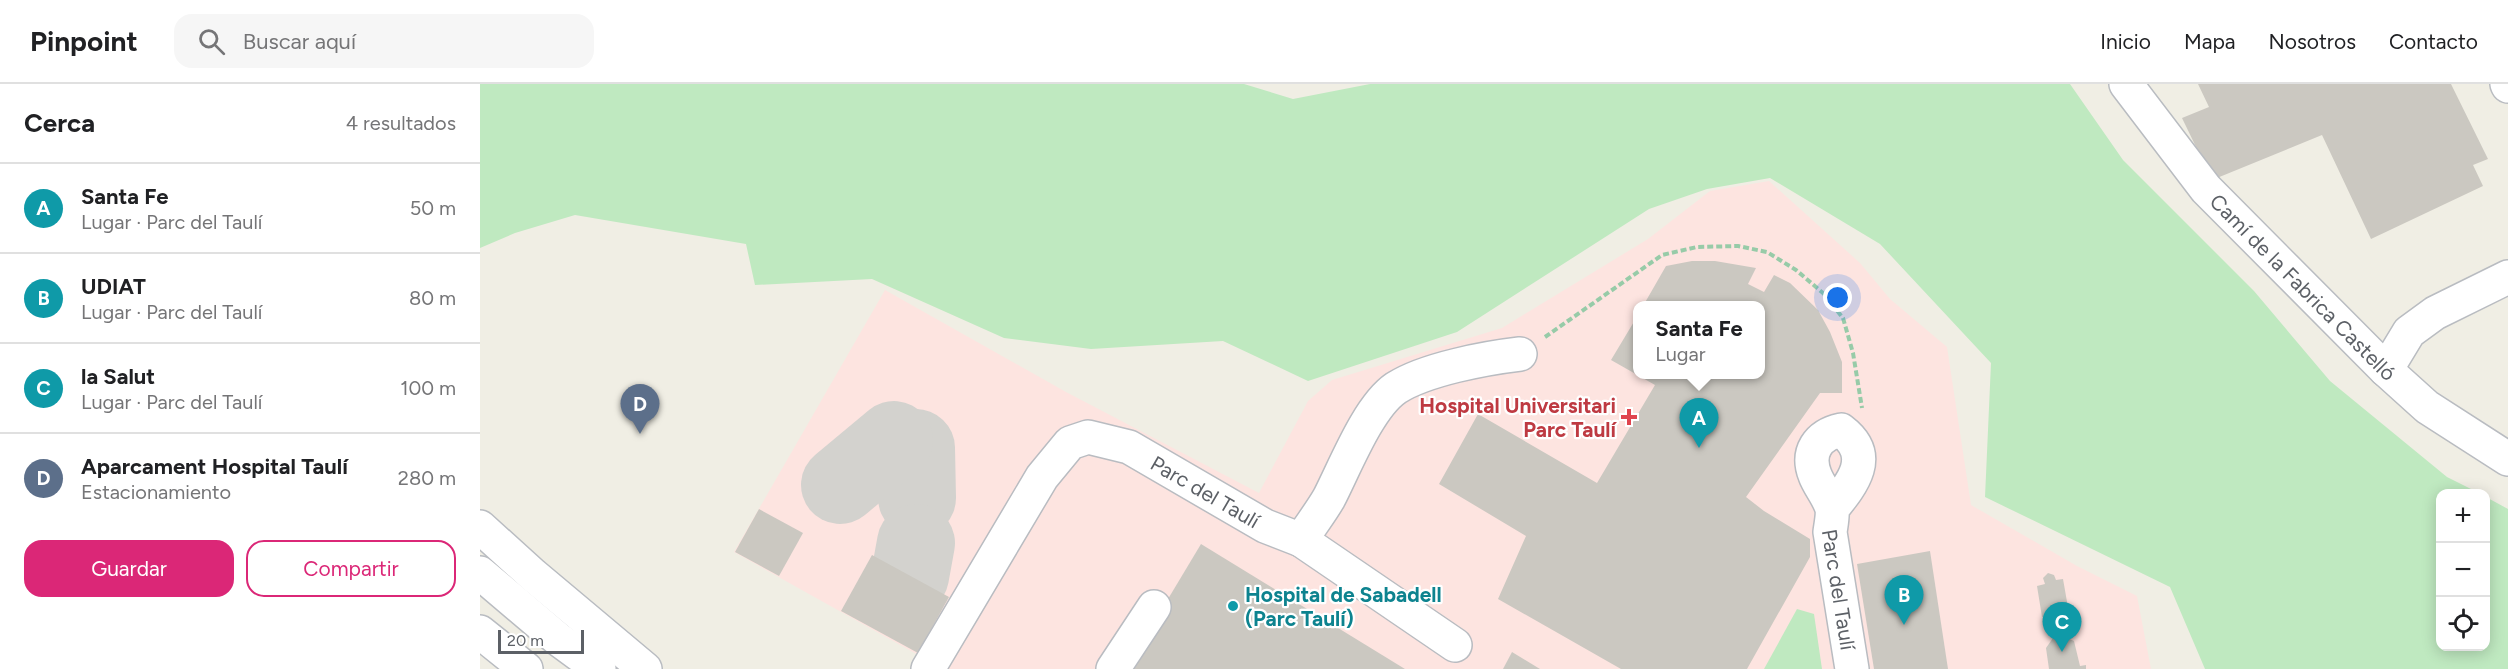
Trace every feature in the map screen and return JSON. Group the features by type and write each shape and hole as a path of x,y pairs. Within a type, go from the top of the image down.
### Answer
{"street":[{"name":"Camí de la Fabrica Castelló","path":"2126,84 2206,189 2386,370 2427,407 2508,459"},
{"path":"2386,370 2409,332 2426,319 2460,299 2508,277"},
{"path":"1301,540 1327,501 1364,429 1395,389 1410,381 1478,359 1520,354"},
{"name":"Parc del Taulí","path":"1832,509 1848,489 1859,462 1853,440 1840,430 1827,433 1816,444 1812,458 1814,473 1832,509 1830,532 1852,669"},
{"name":"Parc del Taulí","path":"928,669 1042,477 1070,443 1088,437 1129,447 1265,526 1301,540 1455,645"},
{"path":"480,527 533,575 645,669"},
{"path":"480,573 558,639 598,669"},
{"path":"480,600 561,669"},
{"path":"1113,669 1154,607"},
{"path":"480,632 526,669"}],"path":[{"path":"1520,354 1662,255 1697,247 1738,246 1767,252 1796,270 1823,293 1843,318 1853,353 1862,412 1853,440"}],"shaded area":[{"name":"Hospital Universitari Parc Taulí","path":"1769,181 1860,263 1890,299 1947,347 1971,505 2077,566 2137,596 2151,669 913,669 920,656 734,552 885,290 1066,392 1259,493 1308,401 1332,380 1502,328 1648,239 1710,191"}],"green space":[{"path":"480,84 1244,84 1293,99 1370,84 2070,84 2123,160 2254,291 2330,381 2447,477 2471,489 2436,489 2436,651 2490,651 2490,499 2508,509 2508,669 2205,669 2170,587 1985,497 1991,363 1880,244 1770,178 1707,189 1649,209 1457,332 1308,381 1223,341 1091,349 1004,338 872,279 755,285 746,244 575,215 515,233 480,248"},
{"path":"1797,609 1814,614 1822,669 1764,669"}],"building":[{"path":"2198,84 2451,84 2488,159 2473,165 2483,186 2371,239 2322,135 2212,180 2182,118 2209,107"},
{"path":"1692,261 1715,261 1756,268 1748,284 1764,292 1774,275 1790,283 1818,310 1842,362 1842,393 1820,393 1746,497 1764,511 1810,539 1810,557 1747,669 1621,669 1498,599 1526,536 1439,484 1478,414 1597,483 1655,385 1644,379 1765,379 1765,301 1646,301 1666,266"},
{"path":"1633,323 1633,372 1611,360"},
{"path":"759,509 803,533 779,576 735,552"},
{"name":"Hospital de Sabadell (Parc Taulí)","path":"1201,544 1405,669 1126,669"},
{"path":"1930,551 1948,669 1874,669 1857,564"},
{"path":"872,555 949,597 918,653 841,611"},
{"path":"2048,573 2054,575 2056,580 2063,579 2069,613 2064,613 2065,618 2049,621 2048,616 2042,617 2037,586 2045,584 2043,578"},
{"path":"2061,635 2074,641 2080,666 2086,665 2086,669 2049,669 2046,648 2053,638"},
{"path":"1512,652 1540,669 1503,669"}],"taxiway":[{"path":"840,485 894,440"},
{"path":"916,448 917,498"},
{"path":"910,576 916,543"}],"place":[{"name":"Hospital Universitari Parc Taulí","path":"1629,417"},
{"name":"Aparcament Hospital Taulí","path":"640,434"},
{"name":"Santa Fe","path":"1699,448"},
{"name":"Hospital de Sabadell (Parc Taulí)","path":"1233,606"},
{"name":"UDIAT","path":"1904,625"},
{"name":"la Salut","path":"2062,652"}]}
